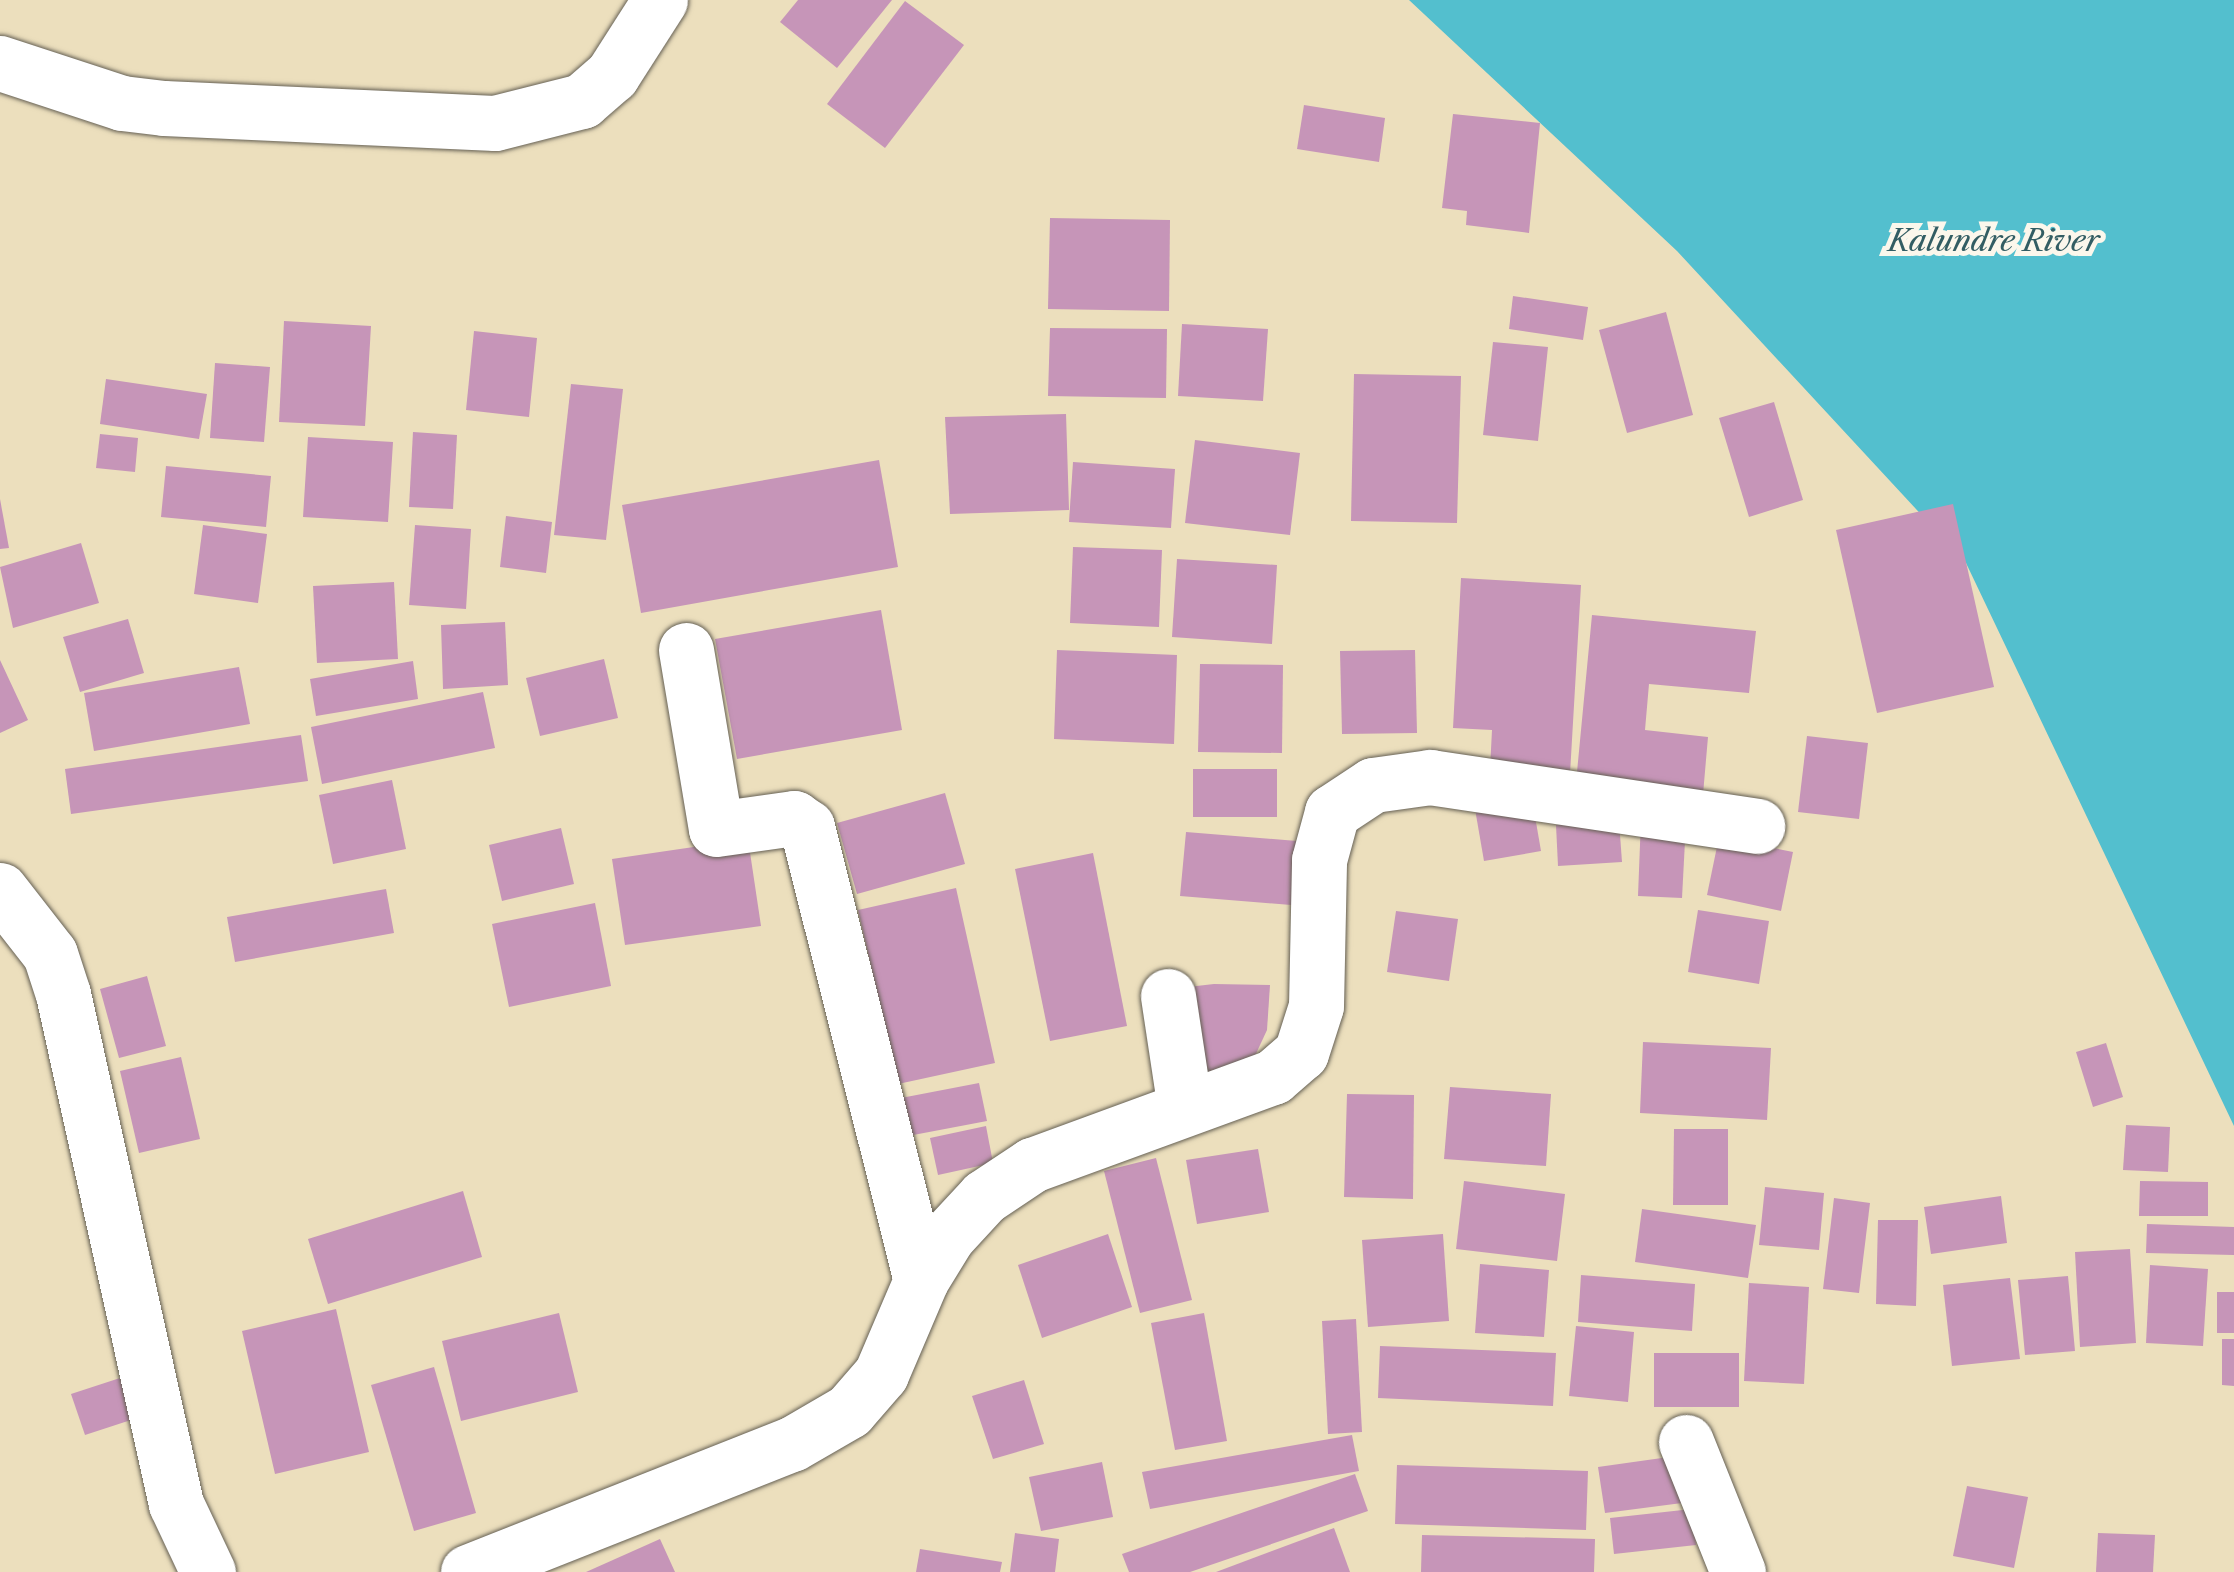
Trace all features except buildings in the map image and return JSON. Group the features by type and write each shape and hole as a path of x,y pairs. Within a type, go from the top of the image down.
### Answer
{"street":[{"path":"0,63 136,104 495,123 582,101 612,75 660,0"},
{"path":"686,650 716,829 794,818 807,827 921,1280"},
{"path":"468,1572 792,1444 849,1411 881,1374 921,1280 948,1236 984,1197 1032,1165 1273,1077 1301,1053 1316,1006 1319,860 1332,812 1373,786 1430,776 1757,826"},
{"path":"0,890 50,954 63,994 176,1504 208,1572"},
{"path":"1168,996 1185,1108"},
{"path":"1686,1442 1738,1572"}],"water":[{"name":"Kalundre River","path":"1409,0 2234,0 2234,1126 1966,563 1677,251"}]}
